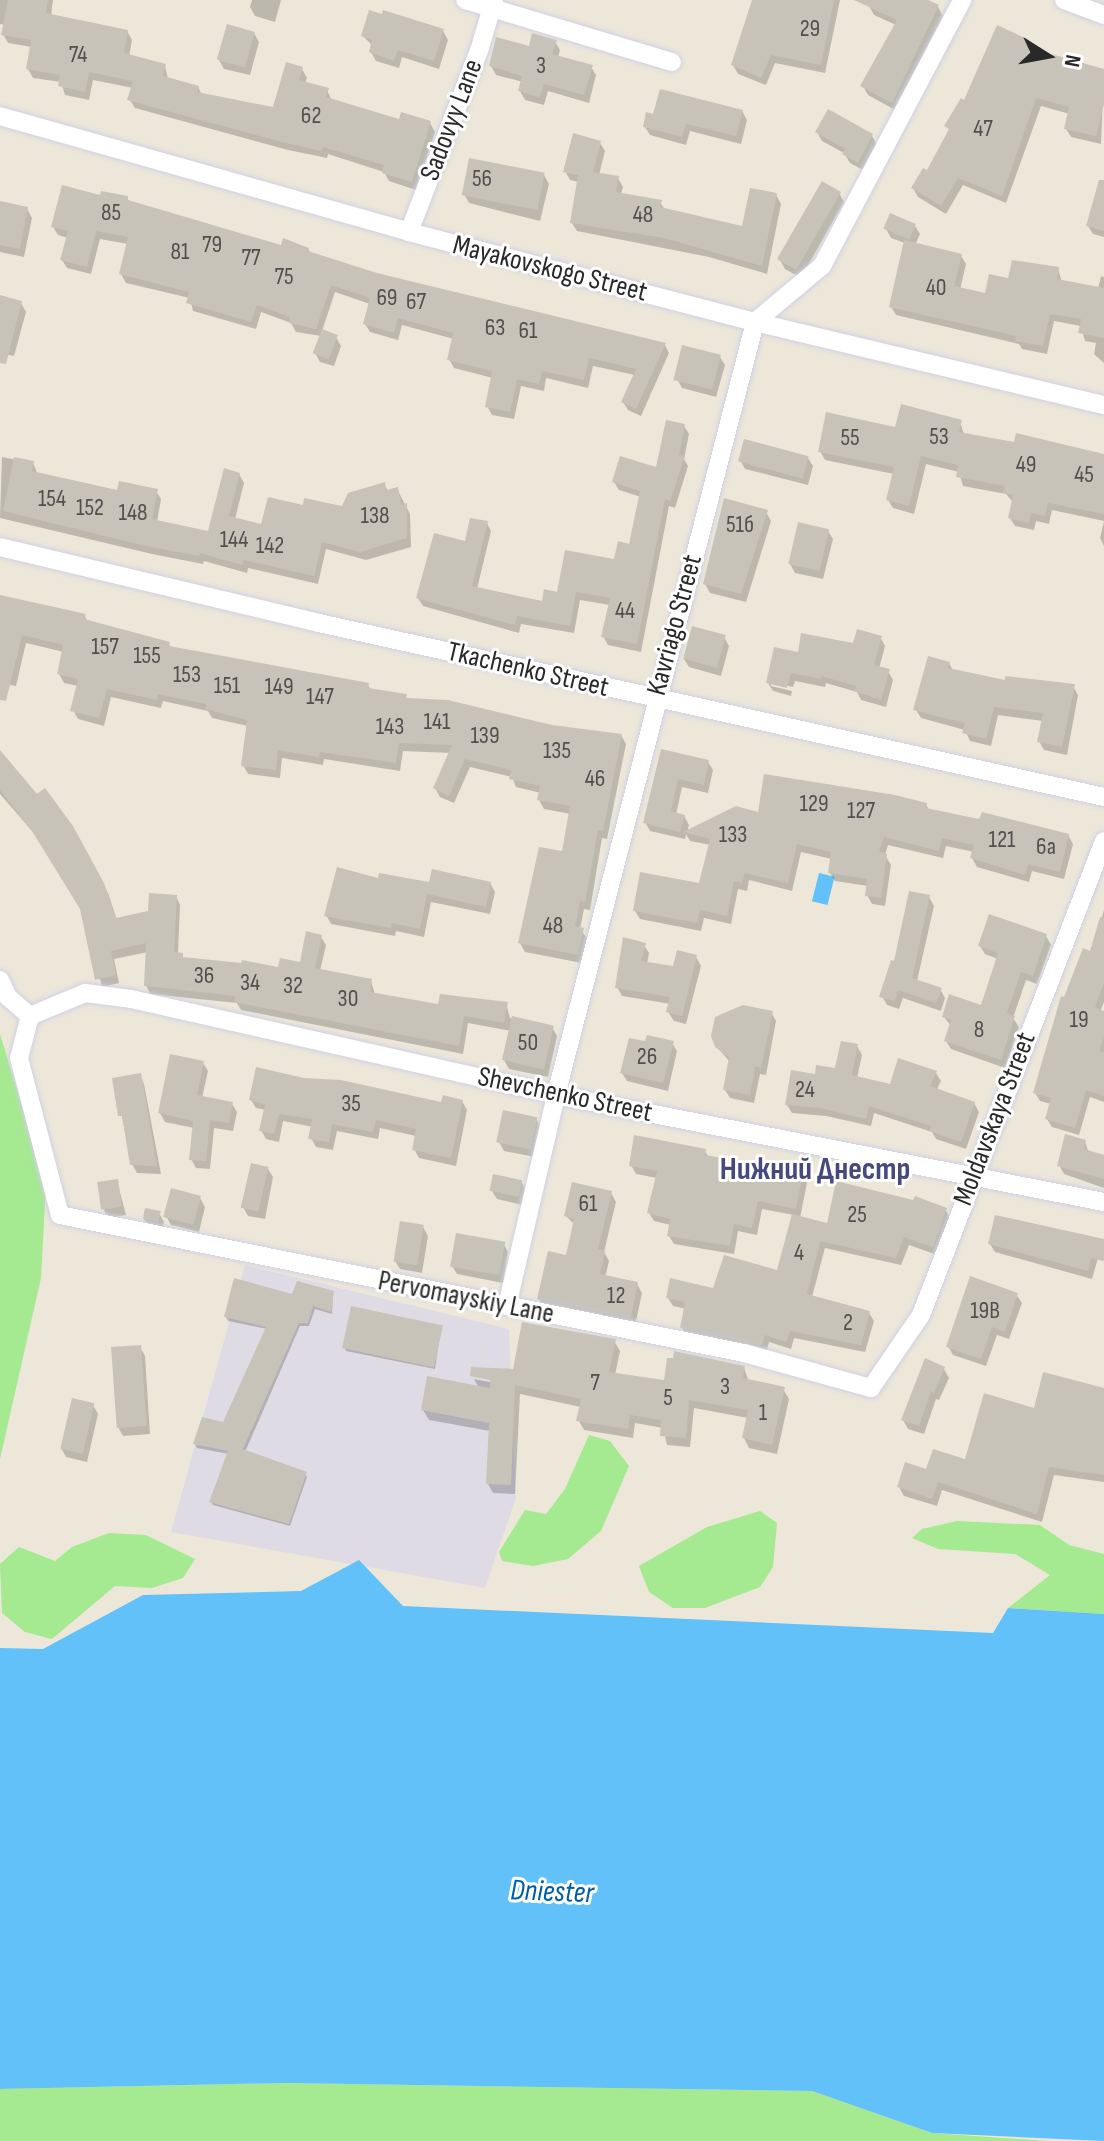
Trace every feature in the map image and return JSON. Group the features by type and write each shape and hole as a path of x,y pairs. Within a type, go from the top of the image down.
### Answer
{"street":[{"path":"465,0 493,4 672,62"},
{"path":"755,322 822,266 962,0"},
{"path":"1064,0 1104,15"},
{"name":"Sadovyy Lane","path":"409,232 493,4"},
{"name":"Mayakovskogo Street","path":"0,116 409,232 755,322 1104,405"},
{"name":"Kavriago Street","path":"507,1306 556,1095 755,322"},
{"name":"Tkachenko Street","path":"0,547 64,565 1104,797"},
{"name":"Moldavskaya Street","path":"871,1388 921,1315 1104,841"},
{"path":"0,980 8,997 30,1016"},
{"name":"Shevchenko Street","path":"30,1016 85,993 131,999 556,1095 1104,1202"},
{"name":"Pervomayskiy Lane","path":"30,1016 19,1058 60,1215 744,1353 871,1388"}],"shaded area":[{"path":"245,1265 509,1329 516,1498 485,1588 171,1532"}],"green space":[{"path":"0,1034 46,1184 41,1278 0,1459"},
{"path":"589,1435 610,1441 629,1466 601,1531 568,1559 533,1566 502,1561 499,1552 525,1510 546,1514 565,1489"},
{"path":"760,1511 777,1523 773,1567 760,1587 705,1608 673,1608 649,1592 639,1566 707,1527"},
{"path":"957,1521 1040,1525 1069,1545 1104,1554 1104,1614 1008,1608 1050,1575 1015,1554 938,1549 912,1538 922,1529"},
{"path":"109,1533 146,1535 195,1559 183,1578 152,1588 115,1586 52,1639 25,1632 2,1613 0,1564 19,1547 55,1561 72,1547"},
{"path":"285,2083 812,2091 932,2133 1048,2141 0,2141 0,2089"}],"water":[{"path":"819,873 835,877 828,905 812,901"},
{"name":"Dniester","path":"359,1560 403,1606 993,1633 1008,1608 1104,1614 1104,2141 932,2133 812,2091 285,2083 0,2089 0,1648 43,1649 143,1595 301,1591"}],"building":[{"path":"8,0 48,0 46,13 128,30 124,53 166,64 163,76 199,86 197,92 273,107 286,62 303,67 299,80 329,88 326,97 399,119 401,112 431,121 412,182 382,173 384,165 323,147 322,151 282,142 127,100 133,81 89,72 85,92 58,86 60,75 26,69 31,40 1,35"},
{"path":"752,0 834,0 821,65 771,55 761,78 731,65"},
{"path":"854,0 928,0 939,5 892,103 860,86 897,20"},
{"path":"369,10 382,14 383,10 444,29 434,61 398,50 394,61 369,52 372,40 361,36"},
{"path":"227,24 255,32 245,68 217,60"},
{"path":"997,25 1029,40 1026,47 1104,69 1104,104 1096,136 1064,129 1069,107 1036,98 1002,196 958,178 941,206 911,188 923,168 927,170 949,129 944,126 961,98 964,100"},
{"path":"532,33 557,40 552,54 593,65 584,95 544,84 540,97 518,91 522,76 489,66 496,37 529,46"},
{"path":"660,89 743,110 736,136 686,124 682,137 643,127 646,112 653,114"},
{"path":"828,109 873,134 858,163 842,154 845,149 815,132"},
{"path":"573,133 601,141 593,172 619,176 616,192 662,200 660,207 742,226 750,188 777,193 762,266 664,238 570,223 578,175 563,172"},
{"path":"469,158 545,173 537,210 462,195"},
{"path":"1099,180 1104,180 1104,231 1086,226"},
{"path":"822,181 841,192 796,270 777,259"},
{"path":"62,185 100,195 101,191 128,196 128,200 281,245 283,238 309,248 308,251 377,273 666,343 636,409 621,402 636,369 589,358 584,380 542,371 539,384 517,379 510,412 485,407 492,371 447,360 453,333 398,318 394,333 363,324 370,298 331,285 316,329 289,323 290,317 257,305 251,322 186,303 189,292 119,274 128,237 96,231 87,267 60,260 68,231 51,227"},
{"path":"0,201 28,207 20,249 0,245"},
{"path":"890,213 916,224 909,240 883,229"},
{"path":"904,240 962,254 954,286 985,293 989,274 1008,278 1012,260 1059,267 1057,279 1104,288 1104,338 1078,333 1081,319 1050,314 1043,346 1015,341 1016,336 889,307"},
{"path":"0,295 22,301 6,364 0,363"},
{"path":"322,329 338,335 329,359 313,353"},
{"path":"682,345 721,355 712,390 673,380"},
{"path":"901,404 962,420 959,432 1014,442 1016,433 1104,454 1104,514 1048,503 1045,516 1031,513 1029,523 1008,518 1013,495 1003,493 1005,486 956,477 958,465 921,456 909,506 886,500 894,467 818,452 826,412 895,427"},
{"path":"666,420 685,424 679,455 685,456 670,501 665,499 637,644 601,637 610,598 576,592 570,626 517,616 515,625 416,598 434,533 465,541 470,518 488,521 472,586 542,601 544,589 557,592 565,550 614,559 618,541 629,544 640,491 612,482 620,456 656,467"},
{"path":"744,439 809,456 803,479 738,461"},
{"path":"14,457 34,461 32,471 117,490 119,481 158,489 152,519 208,531 224,468 240,473 229,516 261,524 268,497 303,505 304,498 342,506 348,493 385,482 386,490 398,487 401,505 407,503 407,538 360,552 322,542 314,576 244,560 242,565 200,553 199,556 146,546 3,511"},
{"path":"724,498 768,510 741,594 703,584"},
{"path":"798,522 829,529 820,571 788,564"},
{"path":"0,595 86,614 84,619 170,642 169,646 369,683 368,688 407,694 406,698 448,700 552,725 622,734 603,831 598,830 585,902 580,901 575,926 584,928 578,955 518,943 539,847 562,851 570,806 537,800 540,786 509,779 511,770 465,759 449,796 433,788 452,745 399,743 396,763 320,752 319,757 278,750 276,770 241,766 247,720 205,709 206,704 158,694 157,700 107,689 99,718 70,711 78,679 57,674 63,645 22,635 6,701 0,700"},
{"path":"692,626 726,635 717,668 683,659"},
{"path":"857,629 882,636 874,665 890,669 881,700 854,691 856,686 821,676 821,679 791,673 787,688 766,683 774,647 798,652 801,633 853,643"},
{"path":"928,656 950,662 948,668 1005,680 1005,676 1075,684 1062,747 1037,742 1043,713 994,707 986,739 962,733 965,723 913,710"},
{"path":"661,749 709,760 704,785 678,779 671,811 685,815 680,832 643,823"},
{"path":"0,750 37,794 45,788 73,826 104,883 116,918 148,911 149,893 177,895 174,952 183,953 183,957 241,963 242,960 278,967 280,958 300,962 306,931 322,935 315,968 372,979 370,992 438,1004 440,994 508,1002 504,1023 464,1016 459,1046 234,1002 235,996 144,986 146,943 111,951 116,975 95,980 80,909 32,831 0,790"},
{"path":"764,774 895,795 927,803 926,808 979,819 982,812 1069,834 1060,872 1028,864 1025,875 970,858 974,845 942,838 939,851 884,837 879,851 887,854 881,898 865,896 867,879 828,873 831,852 797,844 788,883 745,873 742,883 734,881 727,916 700,910 697,923 633,911 640,872 699,883 710,839 683,832 736,806 758,812"},
{"path":"337,867 378,878 379,873 429,882 432,869 491,882 486,907 427,894 420,929 392,923 391,928 324,916"},
{"path":"909,891 930,895 912,978 942,988 936,1003 898,990 895,1001 879,997 891,960 894,961"},
{"path":"989,914 1047,934 1033,976 1021,972 1007,1013 1015,1016 1001,1060 944,1041 951,1020 942,1017 949,994 981,1005 998,953 978,946"},
{"path":"1100,917 1104,918 1104,983 1095,1007 1104,1011 1104,1037 1099,1051 1104,1052 1104,1096 1086,1090 1075,1128 1045,1119 1051,1098 1033,1093 1061,996 1064,997 1083,948 1090,951"},
{"path":"623,937 646,943 641,961 673,966 677,950 697,955 682,1016 666,1012 670,997 615,988"},
{"path":"743,1005 773,1011 761,1068 755,1066 750,1095 723,1090 729,1057 715,1047 711,1036 715,1017"},
{"path":"512,1016 554,1026 544,1070 502,1060"},
{"path":"647,1035 674,1041 663,1083 620,1073 629,1038 645,1041"},
{"path":"841,1041 858,1044 852,1075 890,1084 898,1058 937,1071 930,1086 975,1102 961,1142 929,1131 931,1126 869,1106 866,1119 820,1108 785,1105 791,1070 815,1074 816,1065 835,1068"},
{"path":"170,1054 204,1061 197,1095 233,1102 229,1123 210,1120 206,1161 189,1160 193,1121 158,1113"},
{"path":"256,1067 304,1078 341,1080 441,1102 443,1095 463,1100 451,1158 412,1150 416,1129 376,1120 373,1132 332,1124 329,1142 308,1139 312,1119 279,1114 274,1134 259,1131 265,1104 249,1100"},
{"path":"141,1073 157,1166 130,1165 122,1116 118,1116 112,1078"},
{"path":"503,1110 537,1117 530,1150 496,1142"},
{"path":"1065,1134 1086,1140 1084,1149 1104,1155 1104,1179 1057,1166"},
{"path":"634,1135 706,1149 705,1155 803,1172 796,1209 758,1201 752,1228 734,1224 730,1246 667,1236 670,1219 647,1213 657,1171 629,1166"},
{"path":"251,1163 269,1167 258,1212 241,1208"},
{"path":"493,1174 522,1180 519,1197 489,1191"},
{"path":"118,1179 122,1207 101,1210 97,1182"},
{"path":"836,1181 913,1200 915,1196 947,1208 933,1247 904,1237 896,1258 820,1241 807,1294 870,1311 861,1345 790,1331 786,1342 765,1335 762,1345 680,1328 685,1302 666,1298 670,1278 713,1288 724,1255 777,1270 792,1214 827,1223"},
{"path":"572,1182 612,1191 598,1249 605,1251 600,1274 638,1282 631,1318 537,1299 548,1251 566,1255 574,1219 564,1216"},
{"path":"171,1188 201,1196 193,1225 163,1217"},
{"path":"145,1208 161,1211 159,1222 143,1219"},
{"path":"995,1215 1104,1239 1104,1261 1091,1258 1088,1271 988,1244"},
{"path":"400,1221 424,1225 417,1265 394,1261"},
{"path":"456,1233 505,1242 499,1275 450,1266"},
{"path":"970,1276 1018,1293 1005,1332 992,1327 981,1359 946,1347"},
{"path":"234,1278 292,1294 297,1281 334,1291 331,1312 313,1306 308,1323 299,1323 243,1449 307,1472 289,1524 209,1502 228,1451 193,1444 202,1417 223,1422 266,1327 224,1317"},
{"path":"351,1306 443,1326 434,1368 342,1348"},
{"path":"522,1322 616,1339 609,1372 664,1380 667,1358 673,1358 674,1351 745,1366 743,1378 785,1387 772,1445 742,1438 748,1410 689,1400 686,1438 660,1436 661,1420 630,1415 628,1429 576,1421 581,1399 515,1385 511,1485 486,1484 489,1423 421,1410 427,1376 490,1388 490,1380 470,1376 471,1367 513,1369"},
{"path":"141,1345 147,1426 117,1428 111,1347"},
{"path":"925,1358 945,1367 934,1393 931,1391 919,1426 901,1420"},
{"path":"1043,1372 1104,1388 1104,1475 1049,1467 1037,1514 938,1482 932,1499 897,1487 905,1462 926,1469 933,1449 965,1459 984,1393 1034,1408"},
{"path":"72,1398 94,1403 83,1454 60,1449"}],"district":[{"name":"Нижний Днестр","path":"815,1170"}]}
